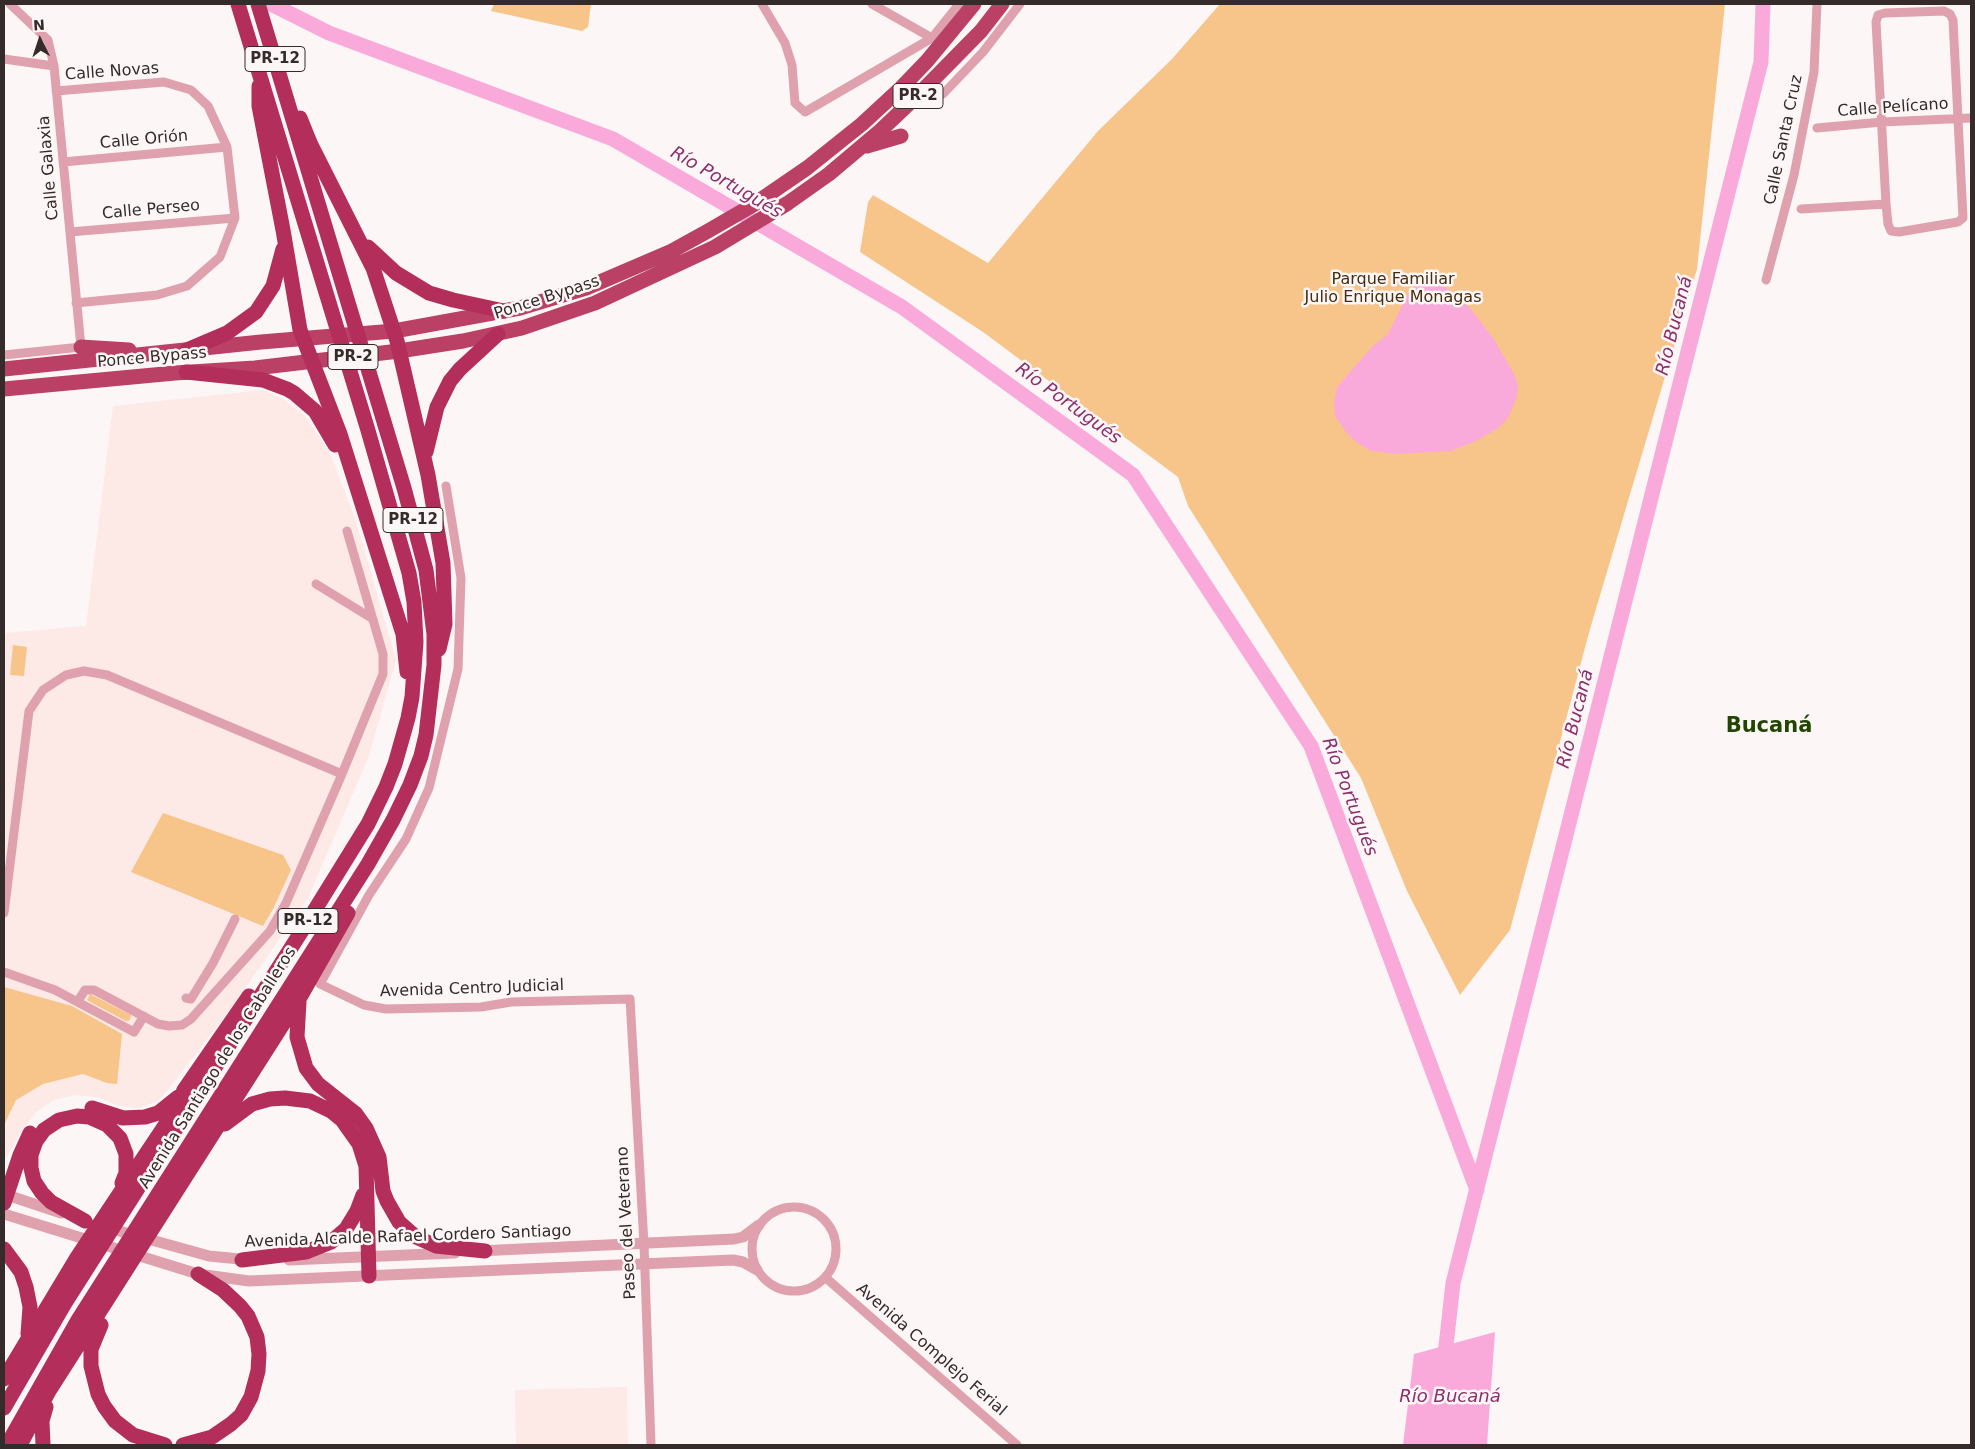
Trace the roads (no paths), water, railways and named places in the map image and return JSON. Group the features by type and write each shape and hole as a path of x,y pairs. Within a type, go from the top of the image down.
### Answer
{"highway":[{"name":"PR-12","path":"238,4 259,70 265,108"},
{"name":"PR-12","path":"258,4 285,93 296,117"},
{"name":"Ponce Bypass","path":"4,369 303,338 394,331 504,311 586,288 670,252 753,205 807,168 862,124 901,88 933,54 974,4"},
{"name":"Ponce Bypass","path":"4,389 186,372 255,368 399,351 498,334 548,320 595,303 687,261 757,223 788,204 824,178 880,131 955,59 981,31 1002,4"},
{"path":"265,108 284,240 300,330 355,482 403,634 407,665 408,718"},
{"name":"Avenida Santiago de los Caballeros","path":"4,1408 65,1303 340,871 376,809 396,764 408,718 416,663 414,602 409,573 328,303 265,108"},
{"path":"296,117 354,228 379,282 394,331 424,458 443,563 445,624 434,665"},
{"name":"Avenida Santiago de los Caballeros","path":"7,1445 78,1320 353,889 393,820 410,784 426,735 434,665 434,634 426,570 404,488 346,299 296,117"},
{"path":"859,149 901,136"},
{"path":"354,228 381,261 411,284 429,293 453,300 504,311"},
{"path":"186,350 227,333 256,312 273,286 280,265 284,240"},
{"path":"424,458 434,416 450,381 460,368 498,334"},
{"path":"81,347 118,348 148,355"},
{"path":"186,372 263,380 294,393 315,411 355,482"},
{"path":"20,1445 49,1391 60,1377 299,999 348,912 353,889"},
{"path":"5,1197 27,1138 35,1126 45,1117 60,1110 76,1106 86,1106 123,1118 145,1117 165,1108 184,1090 252,991 276,971"},
{"path":"299,999 297,1037 306,1068 318,1084 351,1110 366,1128 378,1157 383,1191 399,1222 416,1237 436,1246 485,1251"},
{"path":"4,1379 76,1258 178,1106 184,1090"},
{"path":"216,1131 238,1113 252,1104 260,1102 285,1098 310,1101 331,1111 351,1130 364,1157 369,1276"},
{"path":"85,1221 51,1202 38,1189 32,1175 31,1161 33,1148 39,1135 49,1126 65,1118 89,1117 101,1121 112,1129 123,1144 127,1166 125,1178 118,1189 111,1208"},
{"path":"4,1168 20,1156"},
{"path":"242,1260 306,1252 331,1242 346,1229 357,1211 366,1187"},
{"path":"4,1249 18,1268 26,1287 30,1312 28,1338"},
{"path":"183,1445 212,1438 236,1420 247,1407 256,1384 258,1372 258,1347 248,1316 228,1294 198,1274"},
{"path":"119,1283 112,1307 103,1321 91,1349 92,1376 98,1394 115,1421 133,1435 165,1445"},
{"path":"43,1445 43,1416 60,1377"}],"street":[{"name":"Calle Galaxia","path":"10,4 48,40 54,66 81,347"},
{"path":"762,4 785,43 792,65 796,103 805,112 932,38 959,4"},
{"path":"872,4 932,38"},
{"path":"944,94 984,52 1020,4"},
{"name":"Calle Santa Cruz","path":"1766,280 1794,174 1814,72 1816,4"},
{"path":"1944,11 1950,14 1953,20 1958,119 1963,218 1958,222 1899,232 1891,231 1888,224 1886,204 1876,22 1878,15 1885,13 1944,11"},
{"path":"4,59 54,66"},
{"name":"Calle Novas","path":"56,91 164,82 191,90 208,106 227,147 235,218 220,257 186,286 157,295 76,303"},
{"name":"Calle Pelícano","path":"1817,128 1882,122 1971,118"},
{"name":"Calle Orión","path":"63,162 227,147"},
{"path":"1801,209 1886,204"},
{"name":"Calle Perseo","path":"70,232 235,218"},
{"path":"4,355 81,347"},
{"name":"Avenida Centro Judicial","path":"446,486 461,578 458,669 429,788 406,839 370,895 320,984 364,1005 386,1009 481,1007 511,1002 630,1000"},
{"path":"78,1002 85,990 94,990 158,1024 169,1026 182,1025 191,1019 270,931 286,903 383,674 383,654 347,531"},
{"path":"316,584 373,619"},
{"path":"4,913 29,711 43,690 66,675 84,671 107,675 342,774"},
{"path":"204,1004 198,1000 188,998 213,963 235,919"},
{"path":"4,972 55,990 134,1032 144,1016"},
{"name":"Paseo del Veterano","path":"630,1000 644,1244 651,1445"},
{"name":"Avenida Alcalde Rafael Cordero Santiago","path":"5,1197 209,1256 242,1260 368,1258 734,1240 743,1237 759,1224"},
{"path":"4,1214 198,1274 248,1281 733,1260 743,1262 756,1270 767,1283 789,1292 805,1290 826,1278 836,1256 836,1240 829,1225 817,1214 802,1208 786,1208 771,1213 759,1224 752,1239 751,1255 756,1270"},
{"name":"Avenida Complejo Ferial","path":"826,1278 1017,1445"}],"water":[{"path":"1433,282 1445,287 1458,296 1493,338 1514,374 1518,385 1517,397 1508,418 1497,429 1474,442 1451,451 1395,454 1371,451 1356,442 1335,416 1334,403 1337,387 1372,347 1388,334 1409,292 1416,285"},
{"name":"Río Bucaná","path":"1495,1332 1487,1445 1403,1445 1414,1354"}],"waterway":[{"name":"Río Portugués","path":"271,4 329,33 613,139 902,307 1133,475 1311,746 1477,1190"},
{"name":"Río Bucaná","path":"1444,1364 1453,1283 1761,62 1763,4"}],"district":[{"name":"Bucaná","path":"1769,727"}],"park label":[{"name":"Parque Familiar Julio Enrique Monagas","path":"1393,289"}]}
